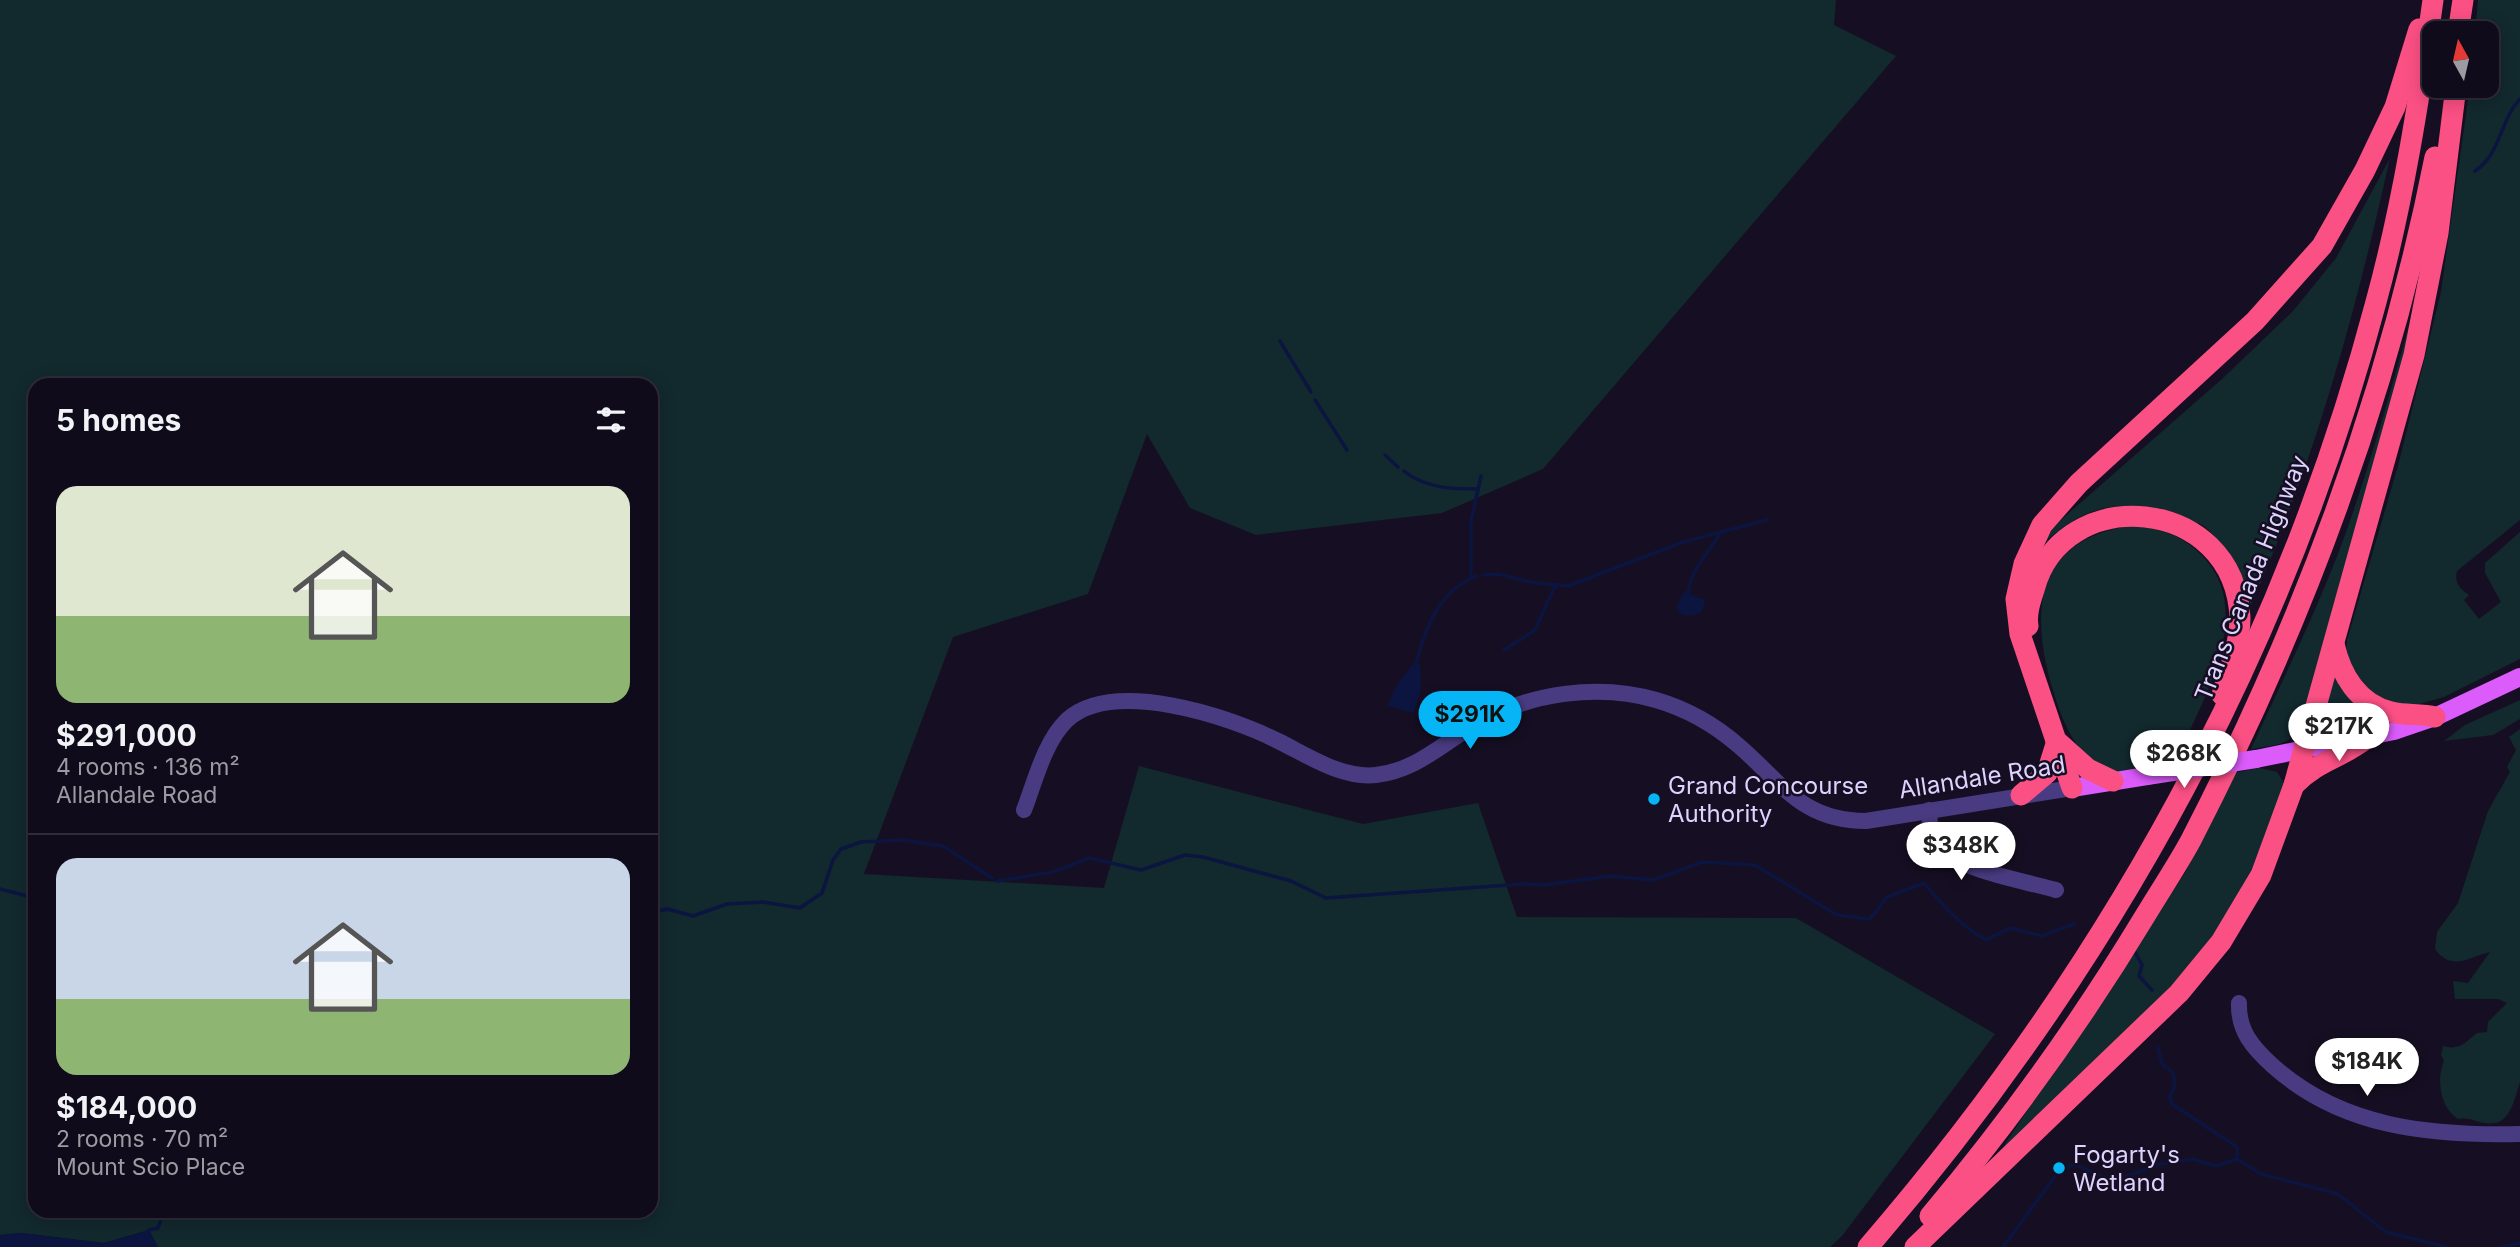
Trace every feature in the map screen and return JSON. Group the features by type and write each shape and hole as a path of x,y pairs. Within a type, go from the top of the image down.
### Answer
{"highway":[{"path":"2072,788 2020,634 2016,598 2024,564 2042,525 2079,483 2255,321 2322,246 2365,170 2395,107 2432,0"},
{"name":"Trans Canada Highway","path":"1868,1247 1917,1190 1996,1088 2143,866 2202,761 2280,590 2340,428 2377,301 2403,189 2432,0"},
{"path":"2460,21 2463,0"},
{"name":"Trans Canada Highway","path":"1903,1247 1992,1143 2093,999 2190,841 2315,567 2364,428 2406,282 2446,98"},
{"path":"1915,1247 2144,1028 2209,959 2233,925 2261,875 2294,785 2414,355 2426,300 2454,98"},
{"path":"2031,669 2027,617 2038,574 2056,547 2105,520 2125,516 2153,517 2190,530 2218,556 2231,574 2240,619 2237,643 2202,761"},
{"path":"2334,644 2347,680 2368,702 2391,712 2435,717"},
{"path":"2294,785 2322,761 2354,749 2368,737"},
{"path":"2057,741 2079,762 2113,781"},
{"path":"2021,795 2047,774 2057,741"}],"main road":[{"name":"Allandale Road","path":"2072,788 2256,759 2368,737 2435,717 2520,677"}],"street":[{"name":"Allandale Road","path":"1024,810 1057,732 1068,719 1087,708 1111,701 1138,701 1214,715 1240,723 1338,769 1373,776 1418,764 1475,724 1502,710 1540,699 1606,692 1657,700 1715,727 1784,791 1826,816 1866,821 2072,788"},
{"path":"1929,810 1931,833 1948,854 1964,864 2056,890"},
{"path":"2239,1003 2238,1022 2263,1056 2325,1103 2376,1120 2428,1130 2520,1134"}],"green space":[{"path":"0,0 1836,0 1834,25 1896,56 1543,469 1442,513 1256,535 1190,508 1147,434 1088,594 953,637 864,874 1104,888 1139,766 1363,824 1478,803 1517,917 1796,918 1995,1034 1842,1236 1830,1247 158,1247 149,1230 104,1243 21,1233 0,1235"},
{"path":"2478,0 2520,0 2520,520 2457,571 2456,579 2460,588 2469,595 2464,600 2479,619 2501,602 2485,573 2485,563 2520,532 2520,659 2444,697 2405,708 2363,690 2346,653 2347,640 2398,466 2441,292 2468,98 2499,98 2499,21 2476,21"},
{"path":"2390,158 2362,276 2330,392 2291,507 2245,619 2221,546 2205,527 2195,522 2155,510 2119,506 2086,514 2071,522 2040,547 2054,526 2222,379 2293,311 2336,258"},
{"path":"2418,294 2411,348 2306,717 2290,739 2251,749 2307,628 2350,522"},
{"path":"2131,526 2153,529 2181,539 2206,560 2220,583 2225,607 2224,634 2209,687 2176,761 2114,771 2086,755 2065,724 2045,658 2041,631 2042,605 2048,582 2059,562 2076,546 2100,533"},
{"path":"2334,671 2398,718 2356,731 2315,738"},
{"path":"2520,700 2520,719 2493,735 2444,741 2465,725"},
{"path":"2520,729 2520,1082 2510,1111 2505,1117 2500,1121 2485,1123 2458,1119 2447,1108 2441,1093 2440,1076 2444,1061 2441,1055 2443,1046 2458,1046 2477,1033 2487,1032 2488,1022 2507,1003 2498,999 2455,999 2453,981 2468,983 2490,952 2454,961 2441,956 2435,949 2437,932 2458,903 2488,811 2510,772 2507,767 2516,750 2509,737"},
{"path":"2260,768 2277,772 2285,785 2255,875 2197,962 2005,1151 2005,1144 2185,873 2233,773"}],"shaded area":[{"path":"1684,592 1705,600 1702,612 1691,616 1681,614 1676,608"},
{"path":"1414,663 1420,664 1421,683 1413,713 1387,706 1398,683"},
{"path":"149,1230 158,1247 0,1247 0,1235 21,1233 104,1243"}],"waterway":[{"path":"2475,171 2490,156 2513,107 2520,99"},
{"path":"1280,341 1311,392"},
{"path":"1315,400 1347,450"},
{"path":"1385,455 1398,467"},
{"path":"1404,471 1429,484 1477,489"},
{"path":"1471,578 1471,521 1481,476"},
{"path":"1483,575 1498,574 1530,582 1568,586 1683,542 1767,520"},
{"path":"1688,594 1696,570 1719,535"},
{"path":"1416,664 1429,624 1443,601 1452,591 1476,576"},
{"path":"1504,650 1535,630 1555,586"},
{"path":"658,911 667,909 693,916 727,904 763,902 800,908 822,893 833,860 841,849 861,842 901,840 943,846 992,878"},
{"path":"997,881 1053,872 1089,858 1141,870 1185,855 1203,857 1291,881 1326,898 1523,884 1543,885 1611,876 1654,880 1702,862 1755,865 1837,915 1870,919 1887,897 1924,883 1952,914 1986,940 2010,928 2042,936 2074,924"},
{"path":"0,889 28,896"},
{"path":"2134,950 2142,965 2139,976 2152,990"},
{"path":"2158,1048 2162,1064 2173,1073 2175,1086 2170,1097 2172,1104 2237,1147 2237,1159"},
{"path":"2003,1247 2059,1171 2074,1164 2113,1181 2161,1164 2192,1159 2216,1166 2237,1159"},
{"path":"2237,1159 2261,1174 2338,1194 2386,1232 2446,1247"},
{"path":"149,1230 158,1228 162,1218"},
{"path":"2501,1247 2520,1243"}],"place":[{"name":"Grand Concourse Authority","path":"1654,799"},
{"name":"Fogarty's Wetland","path":"2059,1168"}]}
